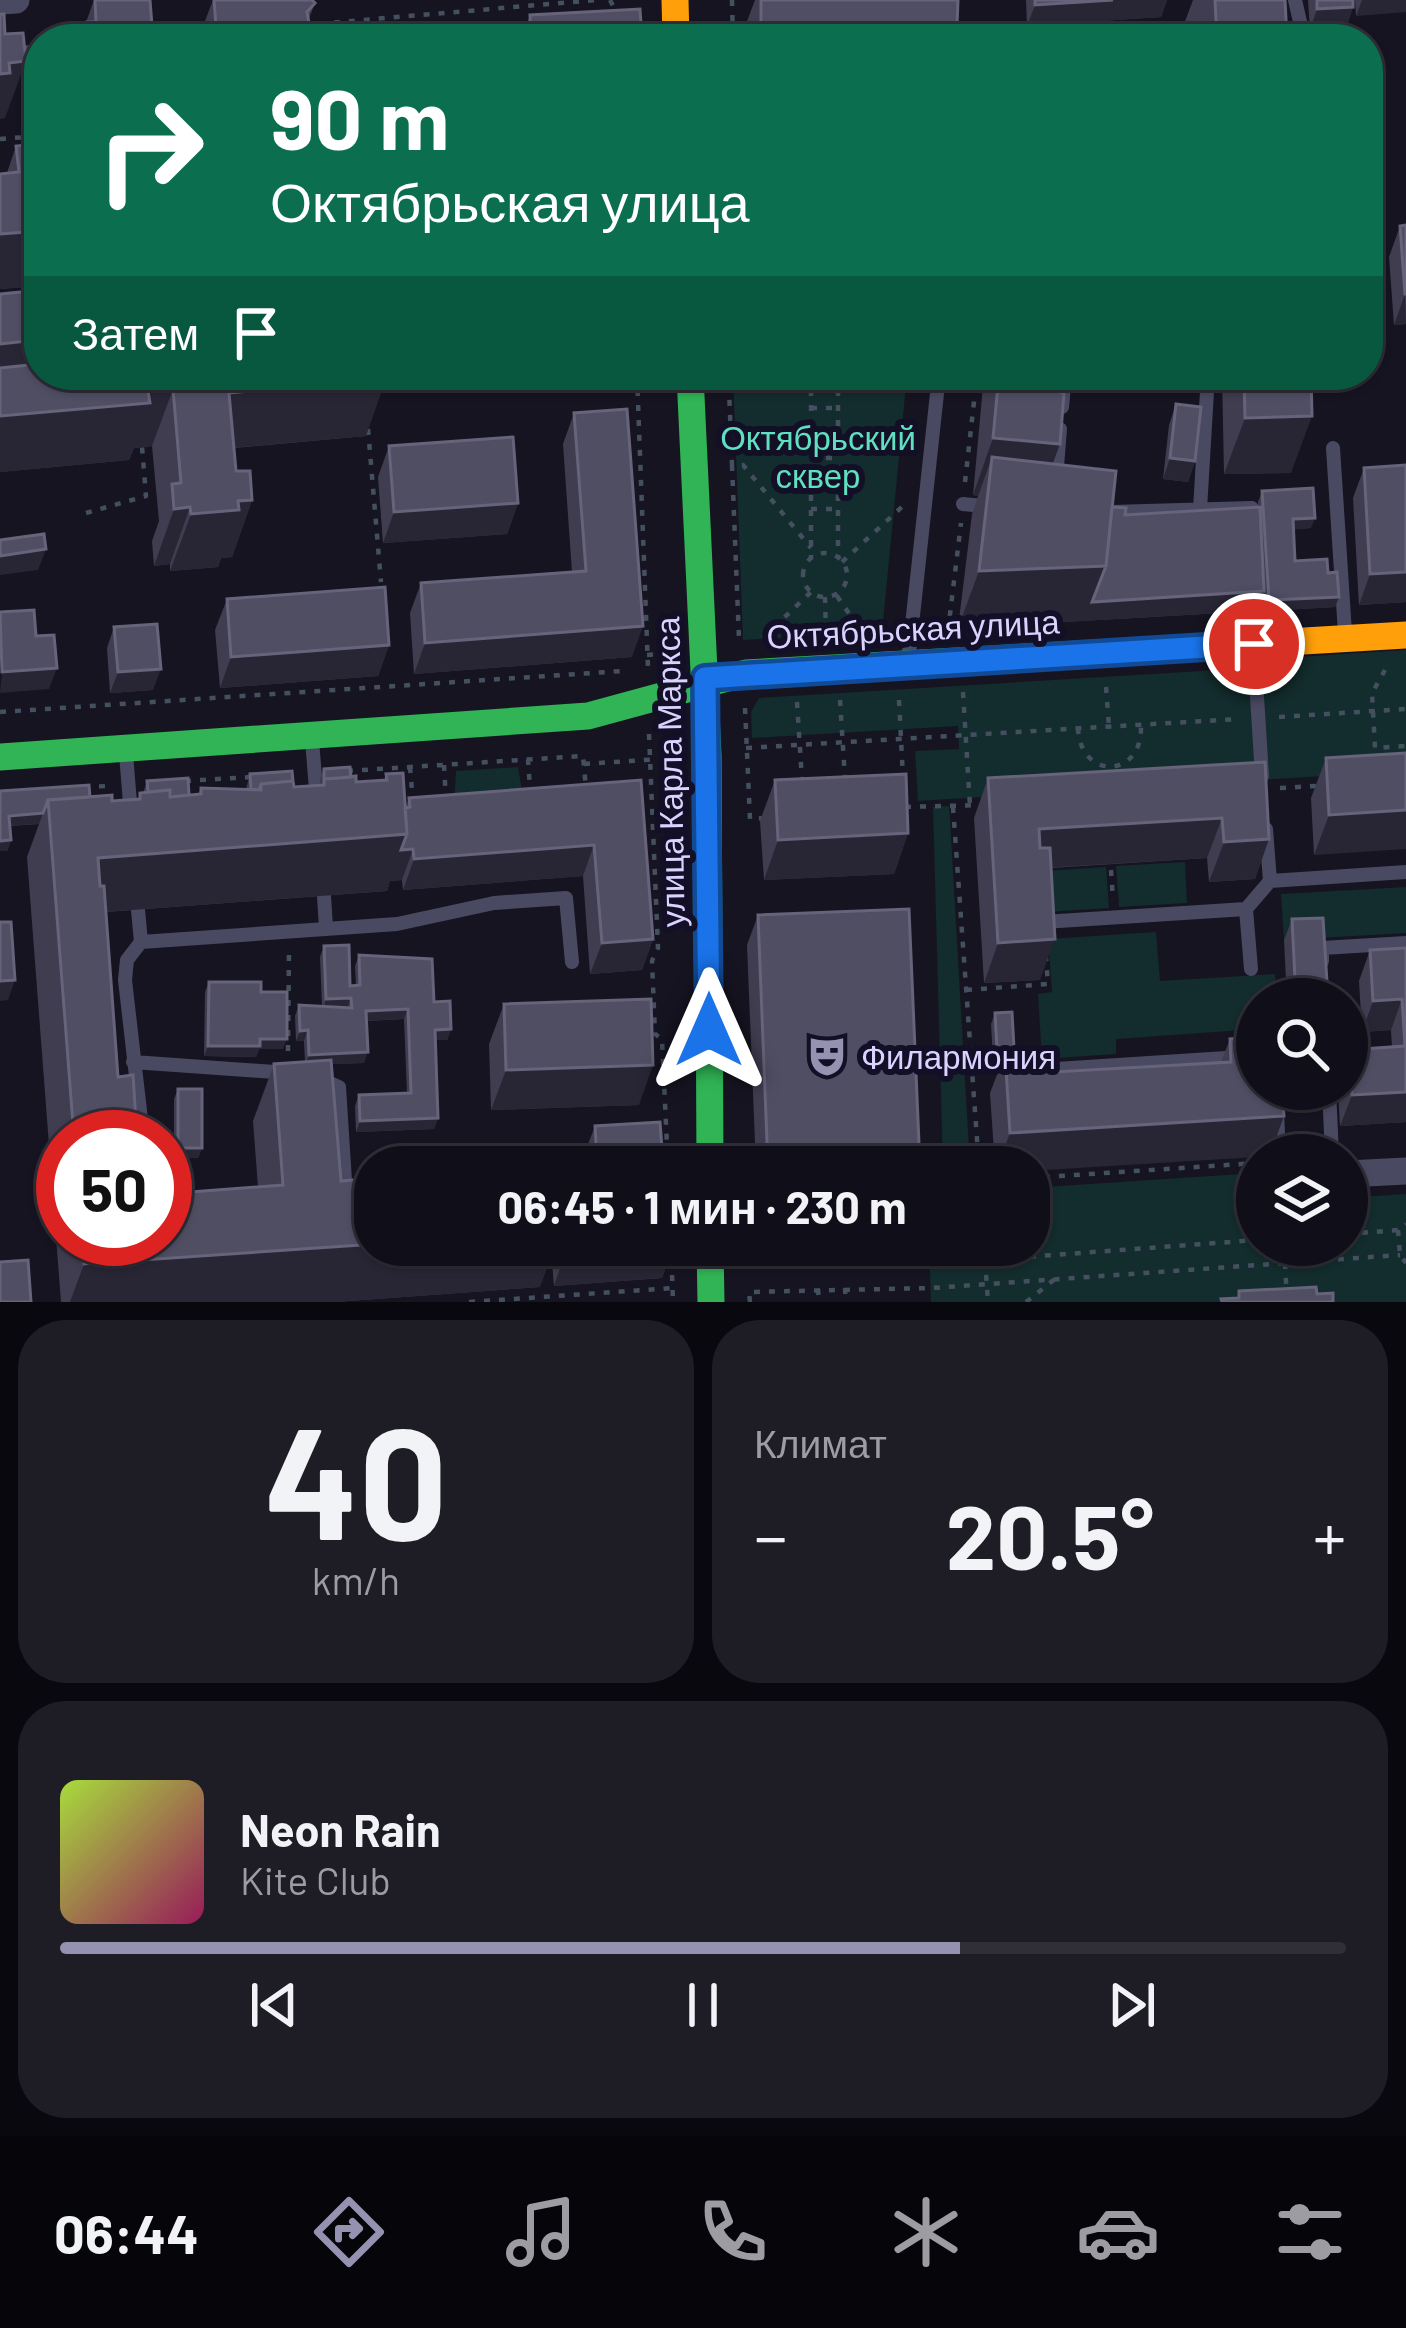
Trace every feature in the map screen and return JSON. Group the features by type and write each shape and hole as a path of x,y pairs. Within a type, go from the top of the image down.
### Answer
{"main road":[{"name":"улица Карла Маркса","path":"691,390 705,678 710,1146"},
{"name":"Октябрьская улица","path":"0,757 588,716 705,678 1406,634"},
{"path":"710,1266 711,1302"}],"street":[{"path":"0,1 16,0"},
{"path":"1368,1173 1406,1171"}],"lane":[{"path":"902,664 937,390"},
{"path":"1055,490 1064,390"},
{"path":"1200,509 1207,390"},
{"path":"1334,448 1345,638"},
{"path":"963,504 1008,508"},
{"path":"1095,512 1252,508"},
{"path":"1254,644 1263,789"},
{"path":"311,735 318,820"},
{"path":"126,748 132,827"},
{"path":"1251,969 1246,909 1270,881 1264,812"},
{"path":"1270,881 1406,872"},
{"path":"324,896 326,928"},
{"path":"139,1110 125,980 127,959 141,943 397,924 494,903 566,898 572,962"},
{"path":"1043,922 1246,909"},
{"path":"138,910 141,943"},
{"path":"1323,978 1322,948 1406,943"},
{"path":"1029,1070 1236,1057"},
{"path":"133,1063 315,1076 338,1087 348,1224"}],"path":[{"path":"324,24 596,0"},
{"path":"610,0 620,20"},
{"path":"20,48 24,48"},
{"path":"638,390 658,948 652,979 655,1034 662,1039 667,1146"},
{"path":"729,390 740,649"},
{"path":"811,390 811,558 803,575 811,592 825,597 836,594 847,578 840,560 838,390"},
{"path":"811,408 838,408"},
{"path":"368,428 382,582"},
{"path":"86,513 146,496 142,447"},
{"path":"811,458 838,458"},
{"path":"732,465 743,465 811,548"},
{"path":"840,560 926,484"},
{"path":"811,509 838,509"},
{"path":"811,558 826,554 840,560"},
{"path":"754,648 811,592"},
{"path":"836,594 867,641"},
{"path":"825,597 827,644"},
{"path":"1104,652 1108,727"},
{"path":"1396,663 1376,680 1376,748 1406,746"},
{"path":"902,664 903,779"},
{"path":"0,712 626,671"},
{"path":"962,686 970,806"},
{"path":"840,694 845,784"},
{"path":"797,697 802,787"},
{"path":"746,701 750,819 768,818"},
{"path":"746,748 1406,709"},
{"path":"1078,728 1085,754 1099,765 1112,766 1136,753 1142,725"},
{"path":"315,773 584,756 586,802"},
{"path":"584,764 680,758"},
{"path":"528,759 531,806"},
{"path":"444,765 447,811"},
{"path":"1112,766 1113,782"},
{"path":"410,767 413,814"},
{"path":"175,782 268,776"},
{"path":"64,788 129,784"},
{"path":"1263,789 1334,784"},
{"path":"904,799 905,810 990,805"},
{"path":"953,807 977,1146"},
{"path":"1111,870 1114,917"},
{"path":"966,990 1048,984 1043,922"},
{"path":"288,1073 289,931"},
{"path":"1050,1177 1236,1164"},
{"path":"1368,1232 1398,1230 1406,1224"},
{"path":"1398,1230 1400,1255 1406,1263"},
{"path":"1050,1255 1236,1242"},
{"path":"1368,1257 1400,1255"},
{"path":"672,1266 673,1302"},
{"path":"986,1266 988,1302"},
{"path":"750,1302 749,1292 918,1288 1242,1266"},
{"path":"1285,1266 1288,1302"},
{"path":"1026,1302 1054,1279"},
{"path":"469,1302 673,1288"},
{"path":"845,1288 846,1302"},
{"path":"918,1288 919,1302"},
{"path":"818,1289 819,1302"}],"green space":[{"name":"Октябрьский сквер","path":"734,390 906,390 882,632 743,640"},
{"path":"1406,650 1406,771 918,801 915,751 959,749 958,726 752,738 751,712 759,698 1267,667 1267,659"},
{"path":"518,767 524,802 454,806 456,771"},
{"path":"949,806 969,1146 942,1146 933,807"},
{"path":"1185,862 1187,903 1119,907 1116,866"},
{"path":"1106,867 1109,908 1046,912 1044,871"},
{"path":"1406,887 1406,933 1284,940 1281,894"},
{"path":"1156,932 1160,981 1275,974 1275,978 1236,978 1236,1030 1116,1039 1116,1054 1042,1059 1038,994 1052,992 1048,939"},
{"path":"1236,1174 1236,1266 1368,1266 1368,1197 1406,1194 1406,1302 931,1302 930,1266 1050,1266 1050,1187"}],"building":[{"path":"95,0 150,0 152,24 87,24 96,22"},
{"path":"214,0 315,3 307,12 309,24 216,24"},
{"path":"761,0 958,0 957,24 761,24"},
{"path":"1035,0 1113,0 1035,5"},
{"path":"1215,0 1285,0 1286,24 1216,24"},
{"path":"1317,0 1353,0 1353,7 1317,9"},
{"path":"640,9 641,24 530,24 530,15"},
{"path":"0,14 4,14 5,34 23,33 24,61 9,63 10,73 0,74"},
{"path":"24,145 24,232 0,234 0,174 19,172 16,146"},
{"path":"1406,225 1406,294 1405,294 1400,226"},
{"path":"24,292 24,341 0,344 0,294"},
{"path":"24,366 24,390 160,390 148,391 150,403 0,416 0,368"},
{"path":"173,390 263,390 229,393 236,471 250,471 252,500 238,501 239,510 191,514 190,507 174,509 172,484 181,483"},
{"path":"998,390 1064,393 1060,444 993,438"},
{"path":"1244,390 1311,390 1312,416 1245,418"},
{"path":"1176,404 1201,407 1195,461 1170,458"},
{"path":"627,409 643,626 425,643 421,583 586,571 574,413"},
{"path":"513,437 518,503 394,512 389,446"},
{"path":"992,457 1116,471 1106,566 979,571"},
{"path":"1406,465 1406,572 1370,574 1364,468"},
{"path":"1313,488 1315,518 1293,519 1295,561 1327,559 1328,573 1337,572 1339,597 1269,600 1262,491"},
{"path":"1112,507 1126,508 1125,515 1260,507 1264,591 1092,602 1106,566"},
{"path":"44,534 46,549 0,556 0,540"},
{"path":"385,587 389,645 231,657 227,599"},
{"path":"34,610 36,636 54,635 57,668 2,672 0,612"},
{"path":"157,624 161,669 118,672 114,627"},
{"path":"1406,753 1406,810 1329,815 1326,758"},
{"path":"1265,762 1269,839 1224,842 1222,818 1039,829 1040,848 1050,848 1055,939 998,943 988,778"},
{"path":"350,767 351,777 324,779 324,769"},
{"path":"292,771 293,781 251,789 250,774"},
{"path":"403,773 407,834 98,858 118,1077 133,1075 135,1110 72,1110 48,800 112,795 112,801 140,799 140,793 170,790 170,797 201,794 201,788 261,790 261,784 324,785 324,779 356,776 356,782 387,780 386,774"},
{"path":"906,774 908,833 778,840 775,780"},
{"path":"188,778 189,795 170,797 170,790 148,792 147,781"},
{"path":"641,780 653,939 602,943 594,845 414,859 413,849 401,850 409,798"},
{"path":"89,785 90,797 48,800 43,813 9,816 11,840 0,841 0,791"},
{"name":"Филармония","path":"909,909 919,1146 767,1146 758,915"},
{"path":"1323,918 1327,978 1295,978 1292,919"},
{"path":"0,922 11,922 15,980 0,981"},
{"path":"349,945 350,986 360,985 359,955 432,959 434,1002 450,1001 451,1029 435,1030 438,1118 360,1121 359,1095 411,1093 408,1009 366,1011 368,1052 309,1055 308,1030 300,1031 299,1005 352,1008 351,998 326,999 324,946"},
{"path":"1406,948 1406,1092 1368,1094 1368,1049 1405,1046 1402,999 1373,1001 1370,950"},
{"path":"209,982 261,982 261,992 287,992 287,1039 260,1039 260,1046 208,1046"},
{"path":"651,999 653,1065 506,1070 504,1004"},
{"path":"1012,1012 1014,1048 997,1049 995,1013"},
{"path":"1230,1039 1236,1039 1236,1110 1284,1110 1284,1116 1010,1133 1005,1053 1052,1050 1054,1072 1231,1062"},
{"path":"331,1060 341,1181 354,1180 354,1245 192,1257 192,1192 283,1185 274,1064"},
{"path":"178,1089 202,1089 202,1148 192,1148 192,1110 178,1110"},
{"path":"660,1122 662,1146 596,1146 595,1126"},
{"path":"28,1260 31,1302 0,1302 0,1262"},
{"path":"1316,1287 1317,1294 1333,1293 1333,1302 1221,1299 1239,1298 1239,1291"}],"traffic: fast":[{"path":"691,390 708,756 710,1146"},
{"path":"0,757 588,716 746,673 1149,650"},
{"path":"710,1266 711,1302"}],"traffic: slow":[{"path":"675,0 676,24"},
{"path":"1149,650 1406,635"}],"place":[{"name":"Филармония","path":"827,1056"}],"route":[{"path":"709,1030 705,678 1254,644"}]}
